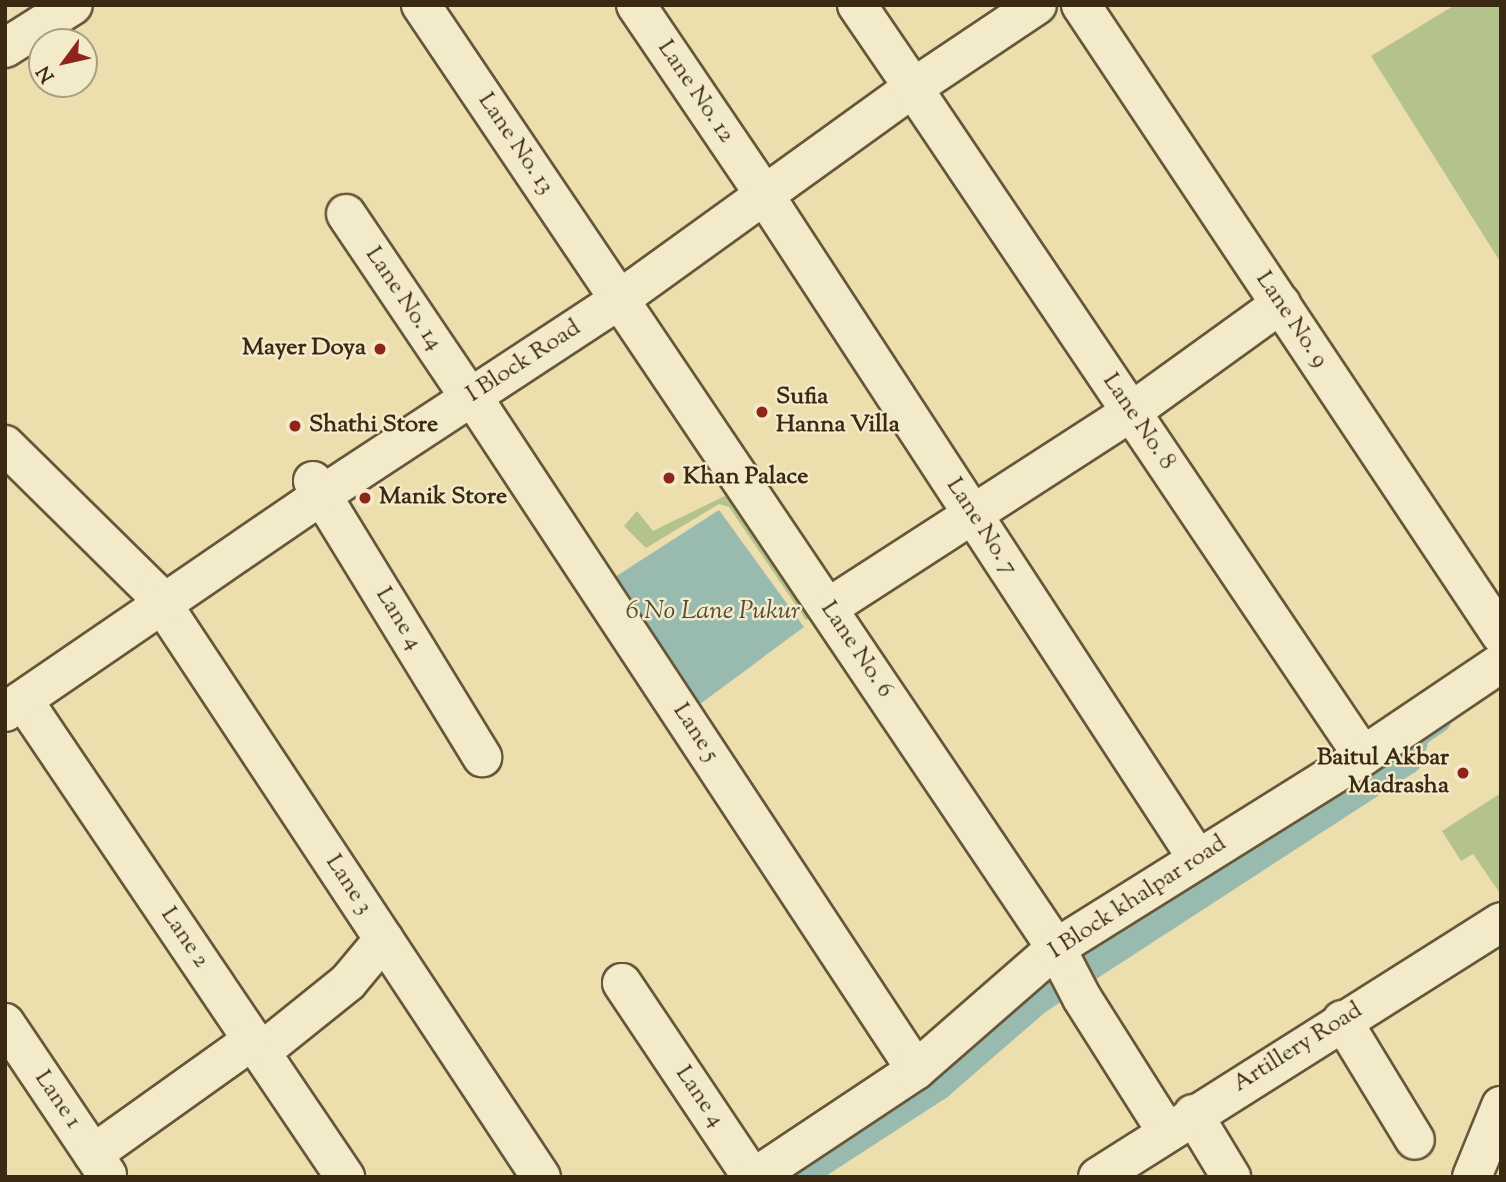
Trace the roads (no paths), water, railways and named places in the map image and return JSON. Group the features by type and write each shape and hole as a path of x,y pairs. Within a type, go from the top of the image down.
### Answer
{"street":[{"path":"5,48 73,5"},
{"name":"Lane No. 13","path":"421,5 615,291"},
{"name":"Lane No. 12","path":"636,5 760,188"},
{"name":"Lane No. 8","path":"857,5 1363,756"},
{"name":"I Block Road","path":"11,701 317,488 615,291 908,79 1000,5"},
{"name":"I Block Road","path":"908,79 1037,5"},
{"name":"Lane No. 9","path":"1081,5 1501,635"},
{"name":"Lane No. 7","path":"760,188 1197,858"},
{"name":"Lane No. 14","path":"346,214 466,389"},
{"name":"Lane No. 6","path":"615,291 1056,948 1082,998 1180,1123 1231,1177"},
{"path":"828,608 1132,412 1281,304"},
{"name":"Lane 5","path":"466,389 916,1070"},
{"name":"Lane 3","path":"5,445 159,599 541,1177"},
{"name":"Lane 4","path":"317,488 482,757"},
{"name":"I Block khalpar road","path":"754,1177 916,1070 1056,948 1363,756 1501,663"},
{"name":"Lane 2","path":"11,701 257,1046 345,1177"},
{"name":"Artillery Road","path":"1098,1177 1342,1020 1501,922"},
{"path":"101,1166 257,1046 348,982 384,939"},
{"name":"Lane 4","path":"622,983 754,1177"},
{"path":"1342,1020 1415,1140"},
{"name":"Lane 1","path":"5,1023 101,1166"},
{"path":"1472,1177 1501,1106"}],"water":[{"name":"6 No Lane Pukur","path":"719,510 804,627 696,707 615,577"}],"waterway":[{"path":"795,1177 938,1084 1036,999 1406,759 1415,732 1436,718"}],"place":[{"name":"Mayer Doya","path":"380,349"},
{"name":"Sufia Hanna Villa","path":"762,412"},
{"name":"Shathi Store","path":"295,426"},
{"name":"Khan Palace","path":"669,478"},
{"name":"Manik Store","path":"365,498"},
{"name":"Baitul Akbar Madrasha","path":"1463,773"}]}
